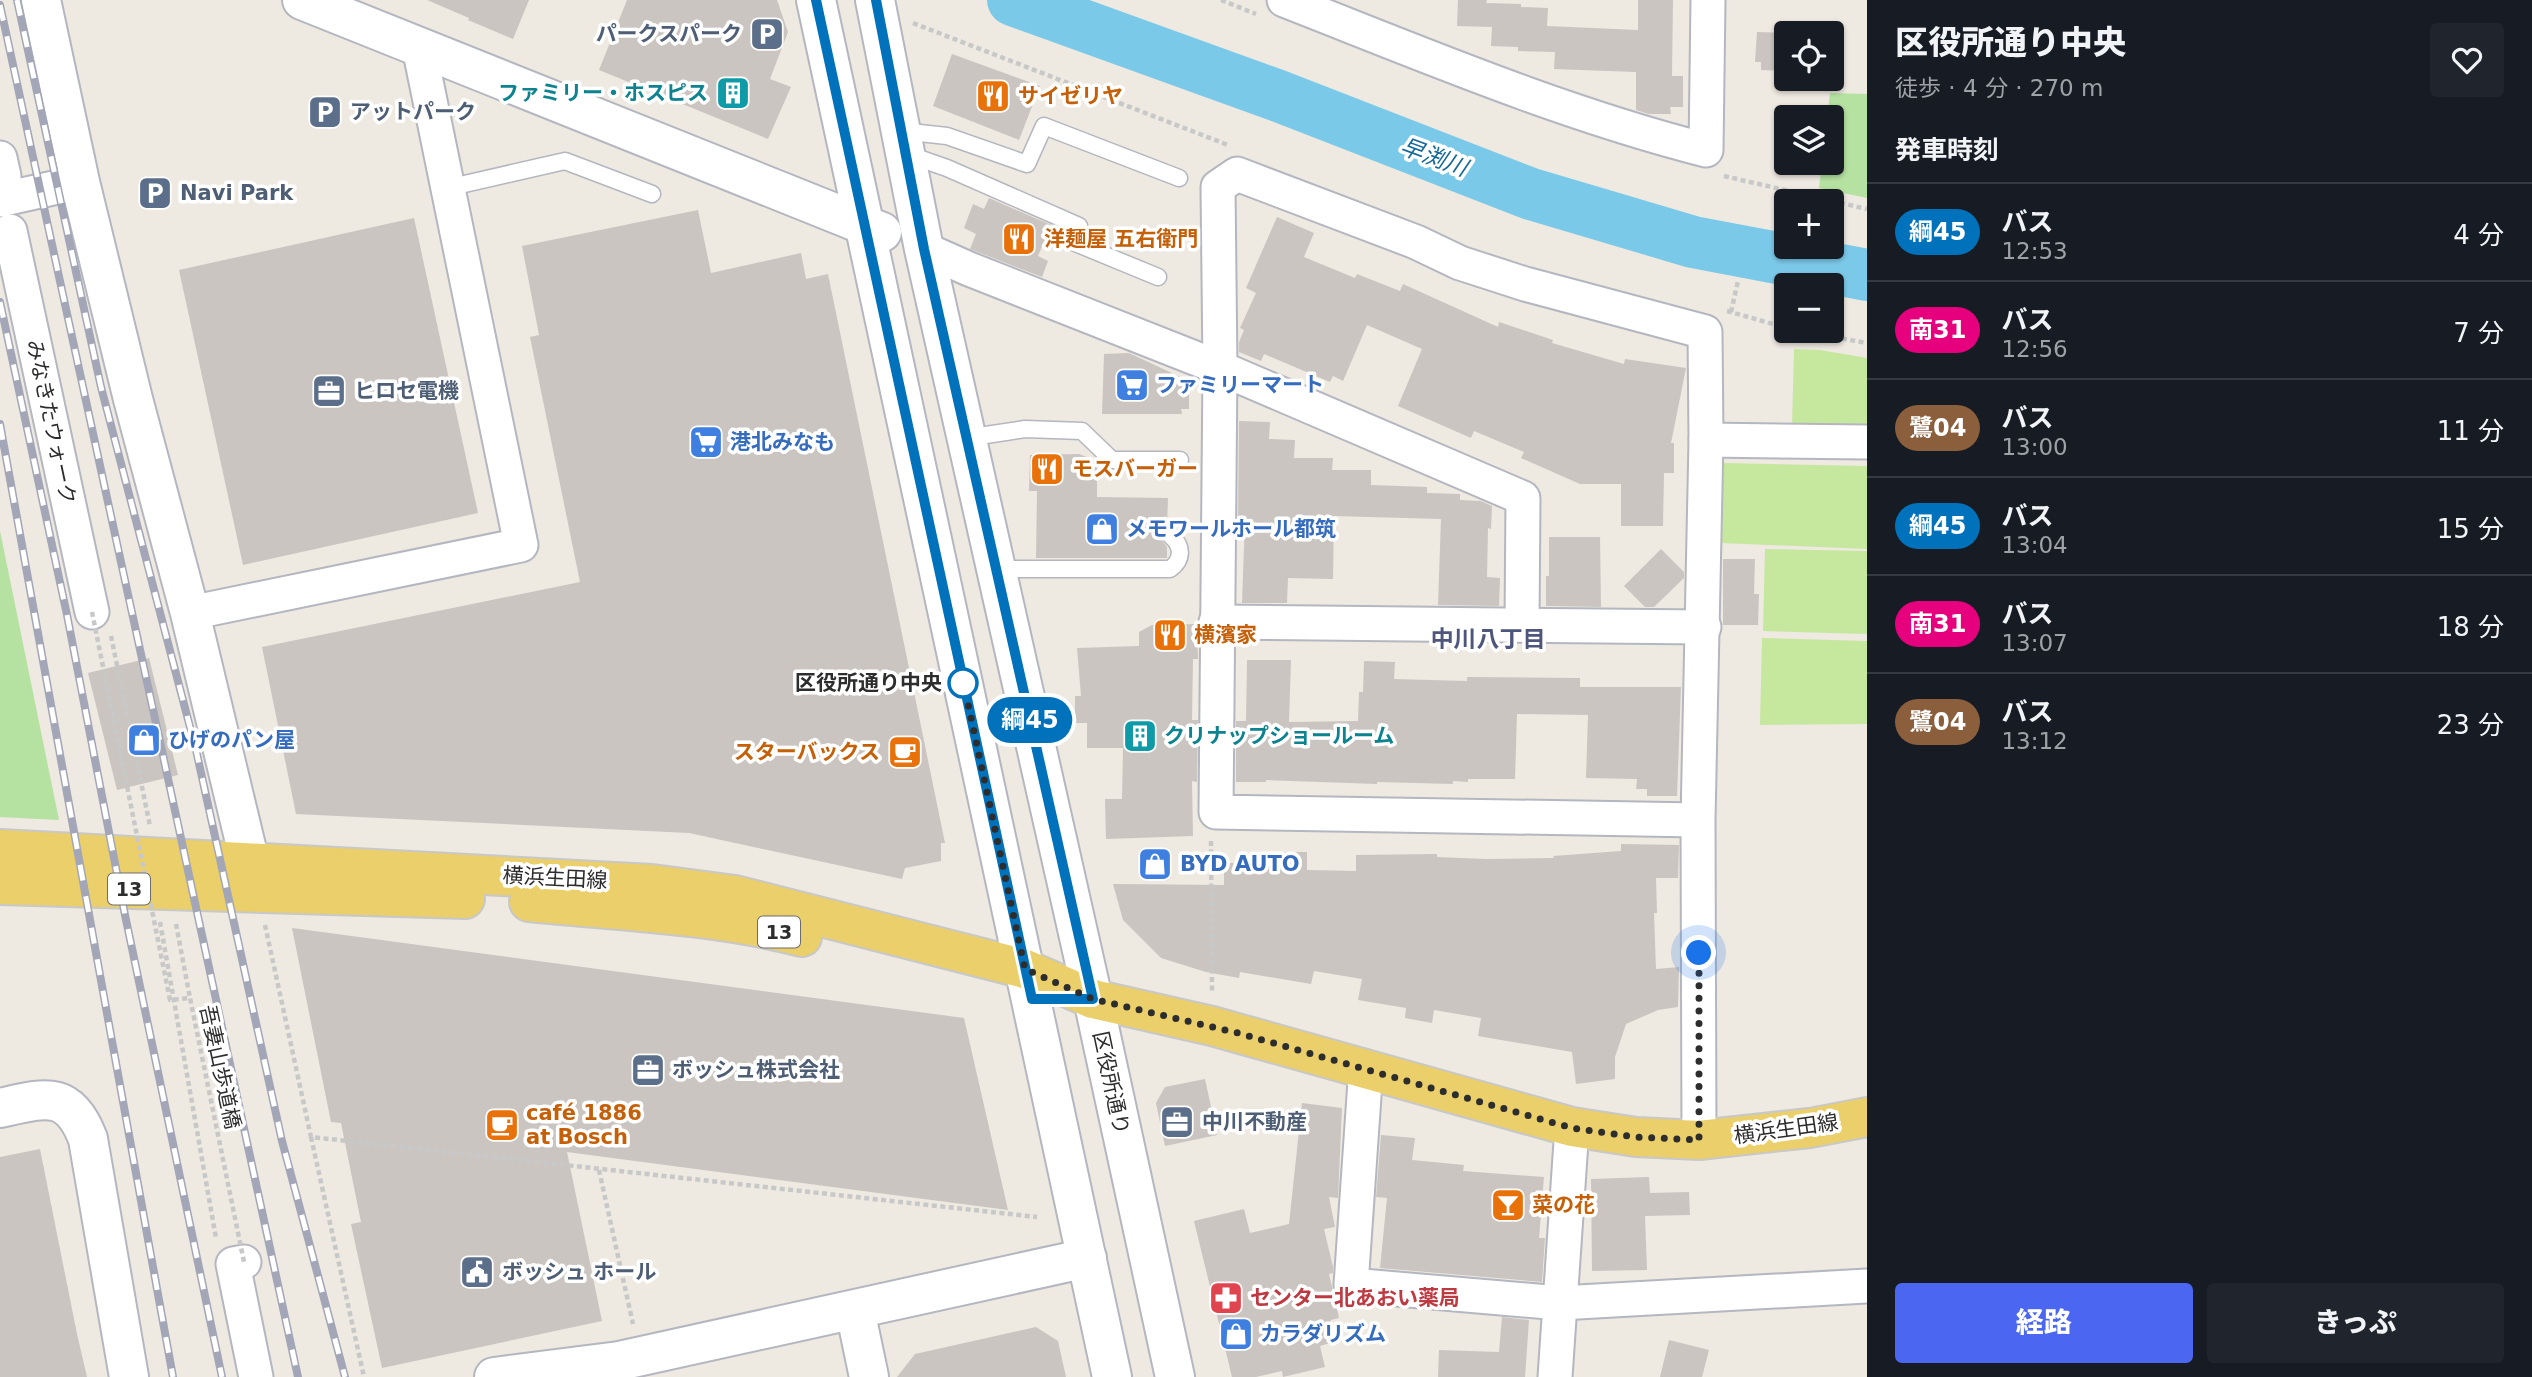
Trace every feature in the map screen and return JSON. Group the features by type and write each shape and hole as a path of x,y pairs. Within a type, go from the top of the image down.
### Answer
{"main road":[{"name":"横浜生田線","path":"0,849 257,891"},
{"name":"横浜生田線","path":"0,885 257,891 652,884 723,893 1029,984 1212,1026 1572,1128 1636,1137 1699,1140 1810,1128 1867,1117"}],"street":[{"path":"41,0 80,182 133,399 190,613 257,891"},
{"path":"302,0 1220,368 1523,498 1522,625"},
{"path":"1284,0 1424,55 1617,124 1706,150 1708,0"},
{"path":"817,5 1112,1377"},
{"name":"区役所通り","path":"877,5 924,249 1175,1377"},
{"path":"190,613 521,545 419,47"},
{"path":"1698,820 1216,812 1220,368 1218,187 1237,174 1416,242 1460,263 1525,284 1705,332 1704,627 1698,820 1699,1140"},
{"path":"1,178 80,182"},
{"name":"みなきたウォーク","path":"10,231 90,606"},
{"path":"1706,440 1867,442"},
{"path":"1216,622 1704,627"},
{"path":"1366,1068 1351,1285 1560,1303 1867,1286"},
{"path":"0,1108 37,1100 55,1101 71,1108 81,1122 88,1139 130,1377"},
{"path":"1555,1377 1572,1128"},
{"path":"574,1377 621,1369 855,1310 1087,1258"},
{"path":"239,1263 256,1377"},
{"path":"855,1310 869,1377"},
{"path":"494,1377 621,1369"}],"lane":[{"path":"903,142 947,136 1027,164 1044,126 1179,178"},
{"path":"903,142 947,168 1079,226 1073,242 1158,277"},
{"path":"447,188 565,161 652,194"},
{"path":"966,438 1026,429 1083,431 1112,460 1180,460"},
{"path":"996,569 1170,569 1181,554 1177,540 1171,536"}],"path":[{"path":"1731,312 1738,281"},
{"path":"1844,339 1867,343"},
{"path":"90,606 103,597 152,834"},
{"name":"吾妻山歩道橋","path":"90,606 170,1000 190,998 239,1263"},
{"path":"1212,1026 1211,830 1216,812"},
{"path":"257,891 364,1377"},
{"path":"159,916 222,1268 239,1263"},
{"path":"174,916 190,998"},
{"path":"311,1137 1037,1217"},
{"path":"599,1170 633,1324"}],"green space":[{"path":"1830,93 1867,94 1867,198 1844,193 1844,189 1819,188 1821,175 1844,175 1844,105 1828,105"},
{"path":"1794,349 1820,350 1867,358 1867,428 1792,427"},
{"path":"1723,463 1867,466 1867,549 1721,543"},
{"path":"0,531 59,820 0,817"},
{"path":"1765,549 1867,551 1867,634 1763,631"},
{"path":"1762,638 1867,641 1867,724 1760,725"}],"building":[{"path":"427,0 529,0 513,39"},
{"path":"627,0 777,0 788,32 770,79 791,87 768,139 599,70"},
{"path":"1458,0 1487,0 1486,3 1548,8 1547,26 1638,30 1638,0 1673,0 1672,76 1683,76 1683,107 1670,107 1671,114 1649,114 1636,110 1636,72 1554,69 1555,52 1518,51 1518,47 1491,46 1492,27 1457,26"},
{"path":"1757,32 1774,33 1774,70 1761,70 1761,62 1755,62"},
{"path":"952,54 1040,86 1019,140 933,106"},
{"path":"989,198 1051,225 1038,256 1048,261 1042,277 970,249 976,234 964,228 973,204 984,209"},
{"name":"港北みなも","path":"698,210 711,273 801,253 806,279 828,274 945,843 941,843 941,861 905,868 902,879 689,833 296,814 262,647 580,582 530,337 539,335 522,246"},
{"path":"1277,217 1314,233 1304,257 1355,278 1357,274 1400,291 1403,284 1498,327 1499,322 1553,340 1552,343 1624,364 1625,359 1686,368 1671,443 1674,443 1674,473 1664,473 1663,526 1621,526 1621,484 1580,484 1521,458 1524,452 1474,431 1471,438 1398,406 1422,349 1367,325 1343,381 1333,376 1330,382 1264,354 1261,361 1239,352 1239,342 1244,330 1240,328 1256,293 1246,288"},
{"name":"ヒロセ電機","path":"414,218 478,513 243,565 179,270"},
{"path":"1129,353 1189,381 1189,409 1181,409 1182,414 1102,414 1104,354"},
{"path":"1239,421 1270,422 1269,439 1295,440 1294,458 1333,458 1332,470 1371,470 1371,485 1427,487 1427,493 1460,494 1460,500 1481,501 1492,506 1491,529 1488,528 1487,577 1500,578 1499,606 1438,605 1441,519 1334,516 1333,579 1288,578 1287,603 1242,603 1245,520 1238,520"},
{"name":"メモワールホール都筑","path":"1079,454 1097,461 1097,497 1168,498 1167,526 1161,534 1167,547 1167,558 1036,558 1037,491 1029,491 1030,455"},
{"path":"1549,537 1600,537 1601,607 1546,606"},
{"path":"1661,549 1684,572 1684,578 1654,607 1645,607 1624,586"},
{"path":"1723,559 1755,559 1754,594 1759,594 1758,625 1723,625"},
{"path":"1197,624 1198,659 1193,659 1192,720 1198,720 1197,782 1192,781 1193,836 1106,839 1105,799 1122,799 1123,748 1087,748 1087,723 1075,723 1075,696 1081,696 1077,648 1139,646 1139,632 1152,625"},
{"path":"149,658 178,775 117,790 88,673"},
{"path":"1247,660 1291,660 1289,722 1358,721 1364,661 1395,662 1394,679 1467,681 1467,677 1580,678 1580,687 1681,687 1677,796 1647,796 1647,789 1636,789 1637,779 1586,778 1588,715 1517,714 1515,779 1468,779 1468,782 1453,781 1453,784 1266,780 1236,782 1236,721 1246,721"},
{"path":"1621,844 1679,845 1678,878 1656,878 1657,913 1654,913 1656,969 1679,967 1678,1007 1658,1010 1626,1024 1615,1057 1615,1079 1576,1084 1572,1052 1478,1036 1481,1018 1434,1010 1432,1023 1405,1018 1406,1008 1358,1000 1362,979 1314,971 1311,984 1240,972 1239,978 1206,972 1161,958 1123,920 1113,884 1224,885 1224,863 1273,863 1273,852 1307,852 1307,870 1356,871 1356,855 1437,854 1437,857 1486,859 1554,858 1553,856 1621,851"},
{"name":"ボッシュ株式会社","path":"292,928 964,1018 1008,1210 567,1152 602,1321 382,1368 351,1224 361,1222 341,1123 331,1122"},
{"path":"1205,1079 1217,1135 1165,1146 1156,1103 1165,1087"},
{"path":"1302,1103 1342,1108 1338,1198 1329,1197 1335,1227 1324,1229 1333,1267 1333,1273 1329,1274 1339,1318 1331,1320 1330,1343 1320,1346 1325,1367 1283,1377 1282,1371 1256,1377 1232,1377 1194,1221 1244,1209 1250,1233 1289,1224"},
{"path":"1381,1135 1415,1138 1412,1160 1464,1165 1463,1171 1544,1177 1539,1238 1545,1238 1542,1282 1380,1268 1387,1198 1376,1197"},
{"path":"40,1149 87,1377 0,1377 0,1157"},
{"path":"1649,1177 1650,1193 1689,1192 1690,1215 1645,1216 1647,1270 1592,1271 1591,1179"},
{"path":"1502,1317 1529,1320 1525,1377 1438,1377 1439,1350 1499,1352"},
{"path":"1036,1327 1058,1341 1066,1377 897,1377 915,1354"},
{"path":"1669,1340 1709,1350 1702,1377 1660,1377"}],"waterway":[{"name":"早渕川","path":"1013,0 1276,95 1531,194 1693,242 1867,275"}],"railway":[{"path":"17,0 101,387 196,750 282,1141 345,1377"},
{"path":"0,5 298,1377"},
{"path":"0,302 67,615 125,915 222,1377"},
{"path":"0,424 173,1377"}],"bus line":[{"name":"綱45","path":"816,0 1032,999 1093,999 924,249 876,0"}],"place":[{"name":"パークスパーク","path":"767,34"},
{"name":"ファミリー・ホスピス","path":"733,93"},
{"name":"サイゼリヤ","path":"993,96"},
{"name":"アットパーク","path":"325,112"},
{"name":"Navi Park","path":"155,193"},
{"name":"洋麺屋 五右衛門","path":"1019,239"},
{"name":"ファミリーマート","path":"1132,385"},
{"name":"ヒロセ電機","path":"329,391"},
{"name":"港北みなも","path":"706,442"},
{"name":"モスバーガー","path":"1047,469"},
{"name":"メモワールホール都筑","path":"1102,529"},
{"name":"横濱家","path":"1170,635"},
{"name":"区役所通り中央","path":"963,683"},
{"name":"クリナップショールーム","path":"1140,736"},
{"name":"ひげのパン屋","path":"144,740"},
{"name":"スターバックス","path":"905,752"},
{"name":"BYD AUTO","path":"1155,864"},
{"name":"ボッシュ株式会社","path":"648,1070"},
{"name":"中川不動産","path":"1177,1122"},
{"name":"café 1886 at Bosch","path":"502,1125"},
{"name":"菜の花","path":"1508,1205"},
{"name":"ボッシュ ホール","path":"477,1272"},
{"name":"センター北あおい薬局","path":"1226,1298"},
{"name":"カラダリズム","path":"1236,1334"}],"district":[{"name":"中川八丁目","path":"1488,639"}],"route":[{"path":"963,683 962,676 1025,969 1093,999 1238,1033 1572,1128 1636,1137 1699,1140 1699,953"}]}
